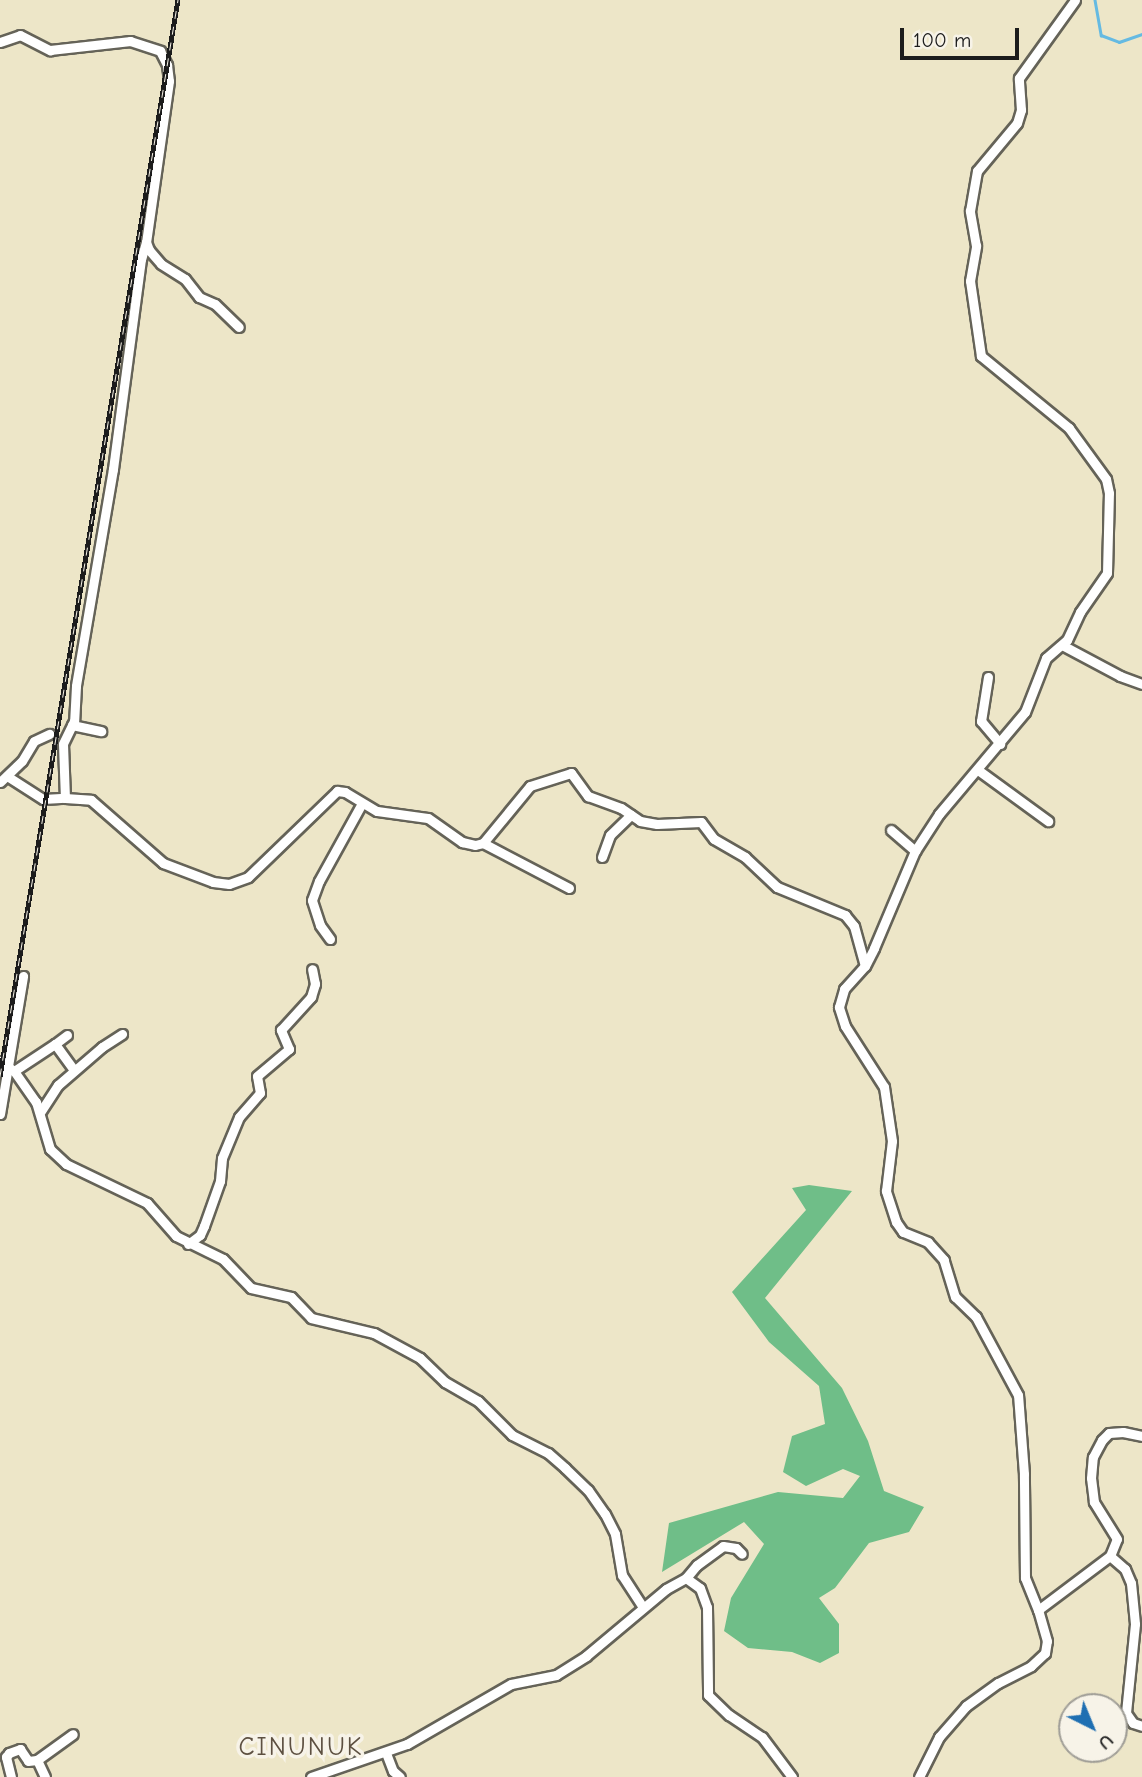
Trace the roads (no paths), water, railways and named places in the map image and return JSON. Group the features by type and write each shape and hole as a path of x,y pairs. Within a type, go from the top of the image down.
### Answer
{"street":[{"path":"919,1777 939,1737 966,1706 998,1683 1031,1666 1045,1653 1047,1641 1025,1578 1023,1461 1018,1395 976,1317 955,1297 944,1260 928,1242 903,1232 888,1199 892,1141 884,1087 845,1026 839,1007 844,989 865,965 915,851 939,814 1000,744 1032,700 1037,675 1046,658 1062,645 1107,573 1108,489 1101,470 1069,428 981,356 970,281 976,246 970,211 979,168 1002,143 1021,115 1019,78 1075,0"},
{"path":"0,42 20,35 50,50 130,41 160,51 167,65 169,81 146,242 141,259 113,469 72,725 63,744 65,798"},
{"path":"146,242 161,264 185,279 199,297 215,304 239,327"},
{"path":"1062,645 1142,684"},
{"path":"988,677 981,721 1000,744"},
{"path":"72,725 101,731"},
{"path":"49,734 34,741 22,761 4,779 43,799 91,800 163,863 214,882 229,884 248,877 333,793 342,791 384,813 428,818 463,842 475,845 482,843 530,786 568,773 574,775 593,799 621,808 639,821 657,824 701,822 714,839 745,857 776,887 849,918 865,965"},
{"path":"978,769 1048,821"},
{"path":"330,939 320,925 312,901 319,881 362,803"},
{"path":"602,857 610,835 631,815"},
{"path":"891,830 915,851"},
{"path":"482,843 569,887"},
{"path":"188,1244 197,1238 204,1226 220,1181 222,1158 239,1117 260,1093 257,1076 289,1049 281,1030 312,998 315,984 312,968"},
{"path":"0,1114 12,1069 23,976"},
{"path":"41,1111 58,1085 122,1034"},
{"path":"12,1069 67,1035"},
{"path":"55,1044 74,1070"},
{"path":"0,1061 12,1069 41,1111 46,1138 57,1157 147,1203 168,1228 188,1244 223,1259 251,1288 290,1297 311,1318 374,1333 420,1358 445,1382 478,1401 512,1435 548,1453 588,1490 605,1514 615,1534 622,1575 643,1607"},
{"path":"1038,1609 1110,1556 1117,1539 1094,1502 1091,1478 1093,1457 1101,1440 1109,1433 1123,1432 1141,1436"},
{"path":"311,1777 407,1744 508,1685 556,1675 586,1656 643,1607 723,1546 736,1548 742,1554"},
{"path":"1110,1556 1130,1575 1135,1624 1126,1713 1133,1723 1142,1726"},
{"path":"681,1580 700,1588 707,1607 708,1695 762,1737 792,1777"},
{"path":"12,1777 6,1757 9,1753 20,1749 28,1760 37,1760 73,1734"},
{"path":"386,1753 393,1772 400,1777"},
{"path":"37,1760 47,1777 55,1777"}],"waterway":[{"path":"1095,0 1101,35 1119,42 1142,34"}],"railway":[{"path":"0,1076 178,0"}],"district":[{"name":"CINUNUK","path":"301,1748"}]}
